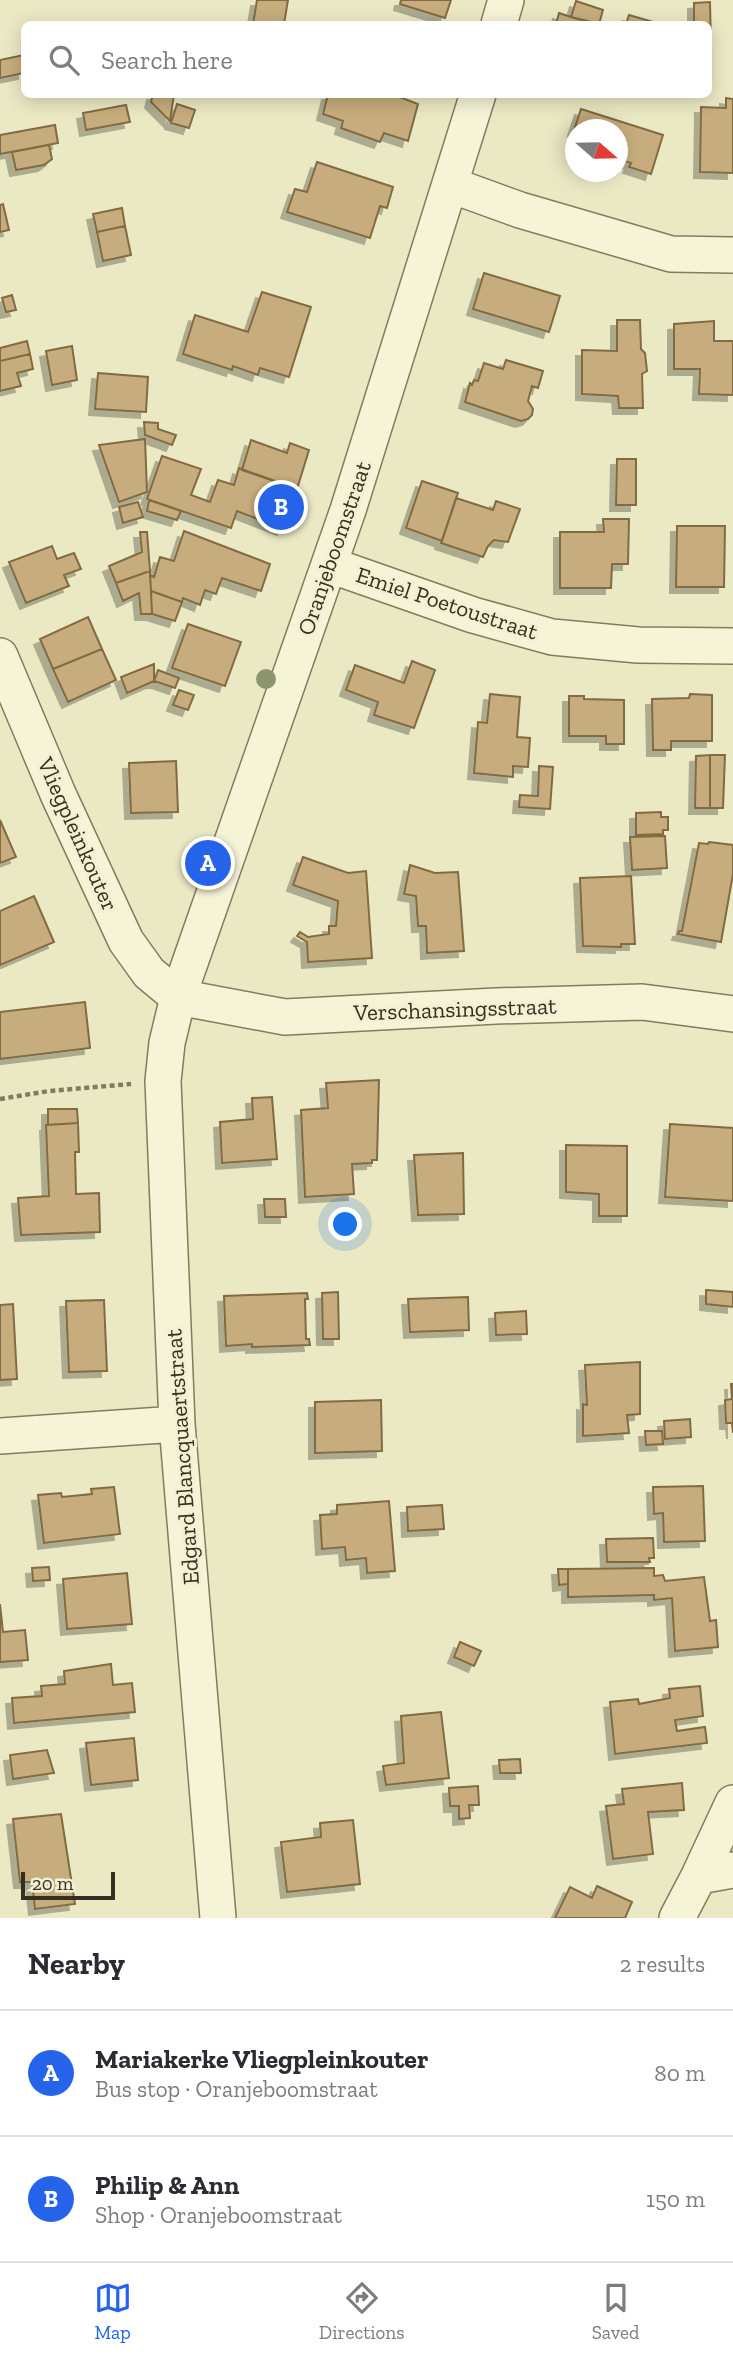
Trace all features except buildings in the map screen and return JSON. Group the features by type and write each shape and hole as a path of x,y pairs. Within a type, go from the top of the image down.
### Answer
{"street":[{"path":"500,21 506,0"},
{"name":"Oranjeboomstraat","path":"178,997 330,565 452,186 477,98"},
{"path":"452,186 520,210 671,254 733,255"},
{"name":"Emiel Poetoustraat","path":"330,565 473,615 552,637 638,645 733,646"},
{"name":"Vliegpleinkouter","path":"0,656 58,793 126,942 149,973 178,997"},
{"name":"Verschansingsstraat","path":"178,997 285,1017 496,1006 642,1002 733,1014"},
{"name":"Edgard Blancquaertstraat","path":"178,997 167,1043 163,1082 177,1424 218,1918"},
{"path":"0,1436 177,1424"},
{"path":"677,1918 733,1803"},
{"path":"699,1876 733,1870"}],"path":[{"path":"0,1099 49,1091 163,1082"}],"place":[{"name":"Philip & Ann","path":"281,507"},
{"name":"Mariakerke Vliegpleinkouter","path":"208,863"}]}
